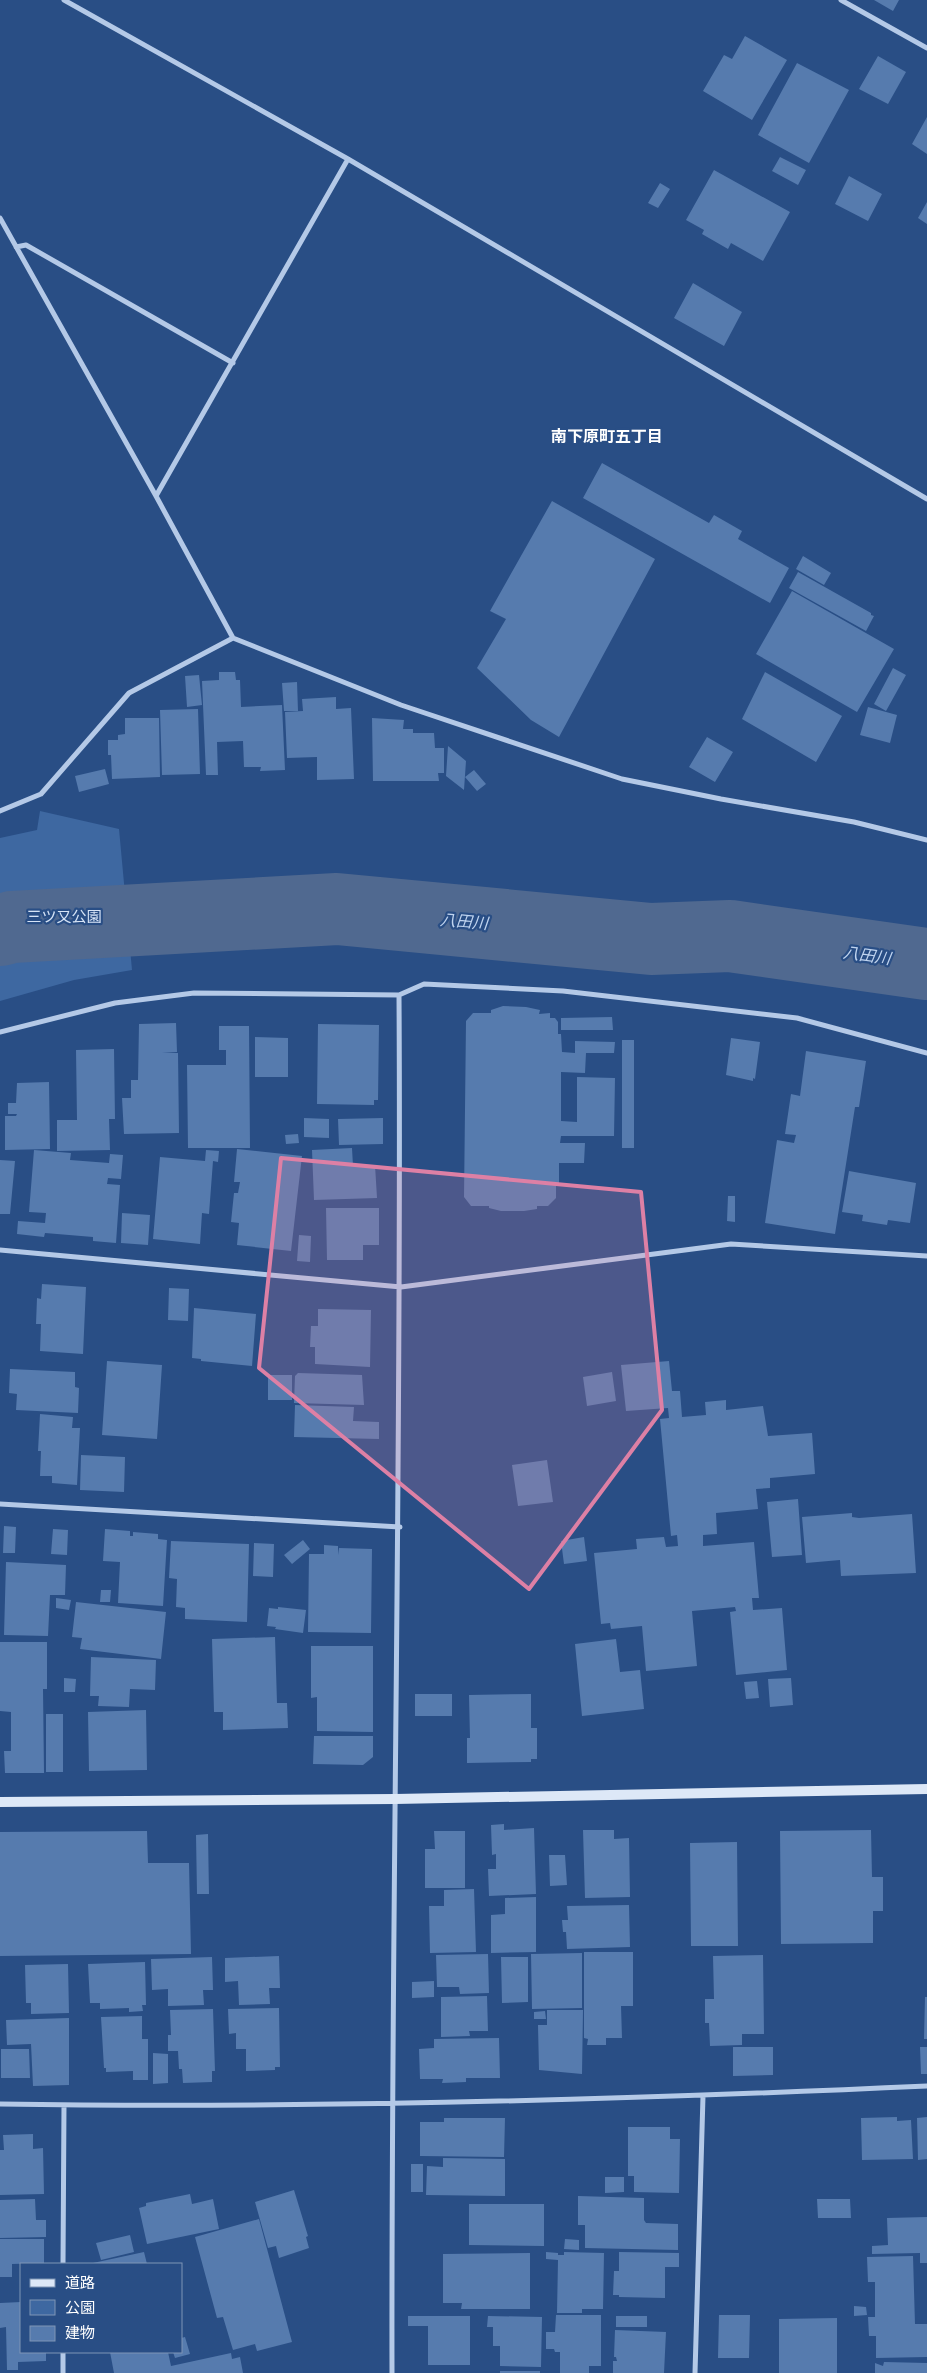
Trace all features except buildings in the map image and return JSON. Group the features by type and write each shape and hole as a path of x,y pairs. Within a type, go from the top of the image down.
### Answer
{"street":[{"path":"64,0 348,159 927,499"},
{"path":"841,0 927,48"},
{"path":"156,496 348,159"},
{"path":"0,218 156,496 233,638 400,705 622,779 721,799 854,822 927,840"},
{"path":"16,247 26,245 233,363"},
{"path":"0,811 41,794 129,692 233,638"},
{"path":"0,1032 115,1003 194,993 399,995 424,984 563,991 797,1018 927,1053"},
{"path":"392,2373 391,2104 400,1527 399,995"},
{"path":"0,1250 401,1287 731,1244 927,1256"},
{"path":"0,1504 400,1527"},
{"path":"0,1802 395,1799 927,1789"},
{"path":"0,2104 391,2104 703,2096 927,2086"},
{"path":"695,2373 703,2096"},
{"path":"63,2263 64,2105"},
{"path":"63,2353 63,2373"}],"highlighted area":[{"path":"281,1158 641,1192 662,1410 529,1589 259,1368"}],"green space":[{"name":"三ツ又公園","path":"40,811 119,829 132,970 74,980 0,1001 0,838 37,830"}],"waterway":[{"name":"八田川","path":"0,930 12,927 337,909 651,939 730,936 927,964"}],"district":[{"name":"南下原町五丁目","path":"607,436"}]}
